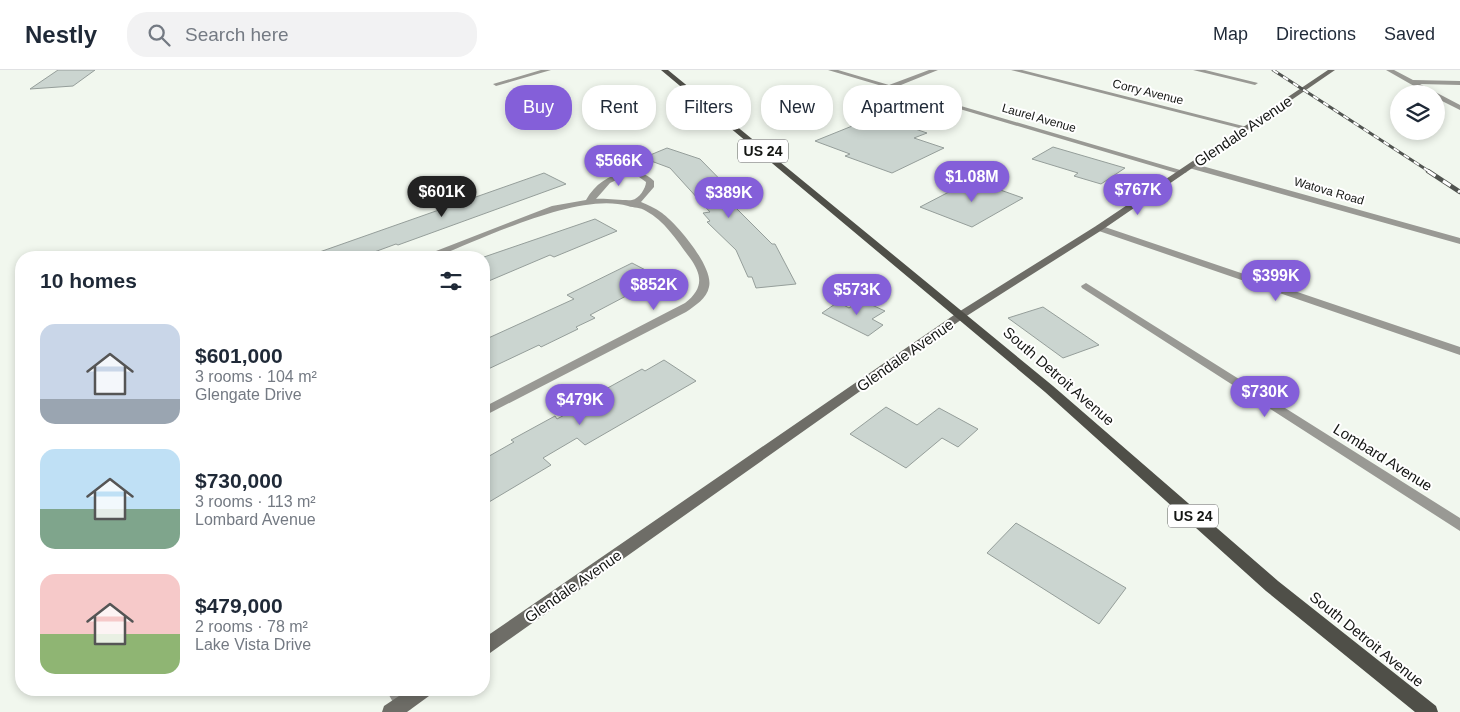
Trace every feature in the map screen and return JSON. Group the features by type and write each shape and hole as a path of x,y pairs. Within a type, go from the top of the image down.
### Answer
{"main road":[{"name":"South Detroit Avenue","path":"664,70 962,315 1049,389 1272,586 1429,712"},
{"name":"Glendale Avenue","path":"490,644 962,315 1100,228 1332,70"},
{"path":"397,702 410,696"}],"street":[{"path":"496,84 548,70"},
{"name":"Laurel Avenue","path":"831,70 882,85"},
{"path":"894,85 935,70"},
{"name":"Corry Avenue","path":"1014,70 1247,128"},
{"path":"1196,70 1255,83"},
{"path":"1389,70 1417,85"},
{"path":"1411,82 1460,82"},
{"path":"1445,100 1460,108"},
{"name":"Laurel Avenue","path":"962,108 1182,172"},
{"name":"Watova Road","path":"1192,166 1460,241"},
{"path":"590,201 600,185 612,178 626,174 647,178 650,181 650,187 640,199 631,204"},
{"path":"442,251 555,208 590,201 631,204 652,210 664,221 700,266 706,282 704,290 691,304 664,321 490,409"},
{"path":"1100,228 1460,351"},
{"name":"Lombard Avenue","path":"1086,286 1460,525"}],"building":[{"path":"58,70 95,70 73,86 30,89"},
{"path":"843,130 918,130 927,133 914,138 944,148 892,173 845,156 850,154 815,141"},
{"path":"1053,147 1125,168 1101,184 1074,176 1078,173 1032,159"},
{"path":"667,148 700,159 743,203 733,205 772,244 775,244 796,284 756,288 752,277 748,277 736,250 707,222 710,221 703,213 710,212 670,168 643,158"},
{"path":"544,173 566,184 377,251 322,251"},
{"path":"972,180 1023,198 972,227 920,207"},
{"path":"595,219 617,231 554,257 550,255 490,280 490,255"},
{"path":"632,263 659,277 590,315 595,318 576,327 578,329 490,368 490,337 574,299 567,295"},
{"path":"861,300 885,311 872,319 883,325 868,336 822,313 838,302 849,308"},
{"path":"1043,307 1099,345 1063,358 1008,318"},
{"path":"664,360 696,381 585,445 577,438 543,458 551,465 490,501 490,456 514,442 511,440 555,416 557,419 607,392 604,390 642,369 645,371"},
{"path":"886,407 917,425 939,408 978,429 958,447 942,438 906,468 850,434"},
{"path":"1016,523 1126,588 1099,624 987,553"}],"railway":[{"path":"1273,70 1430,172"},
{"path":"1428,171 1460,192"}]}
